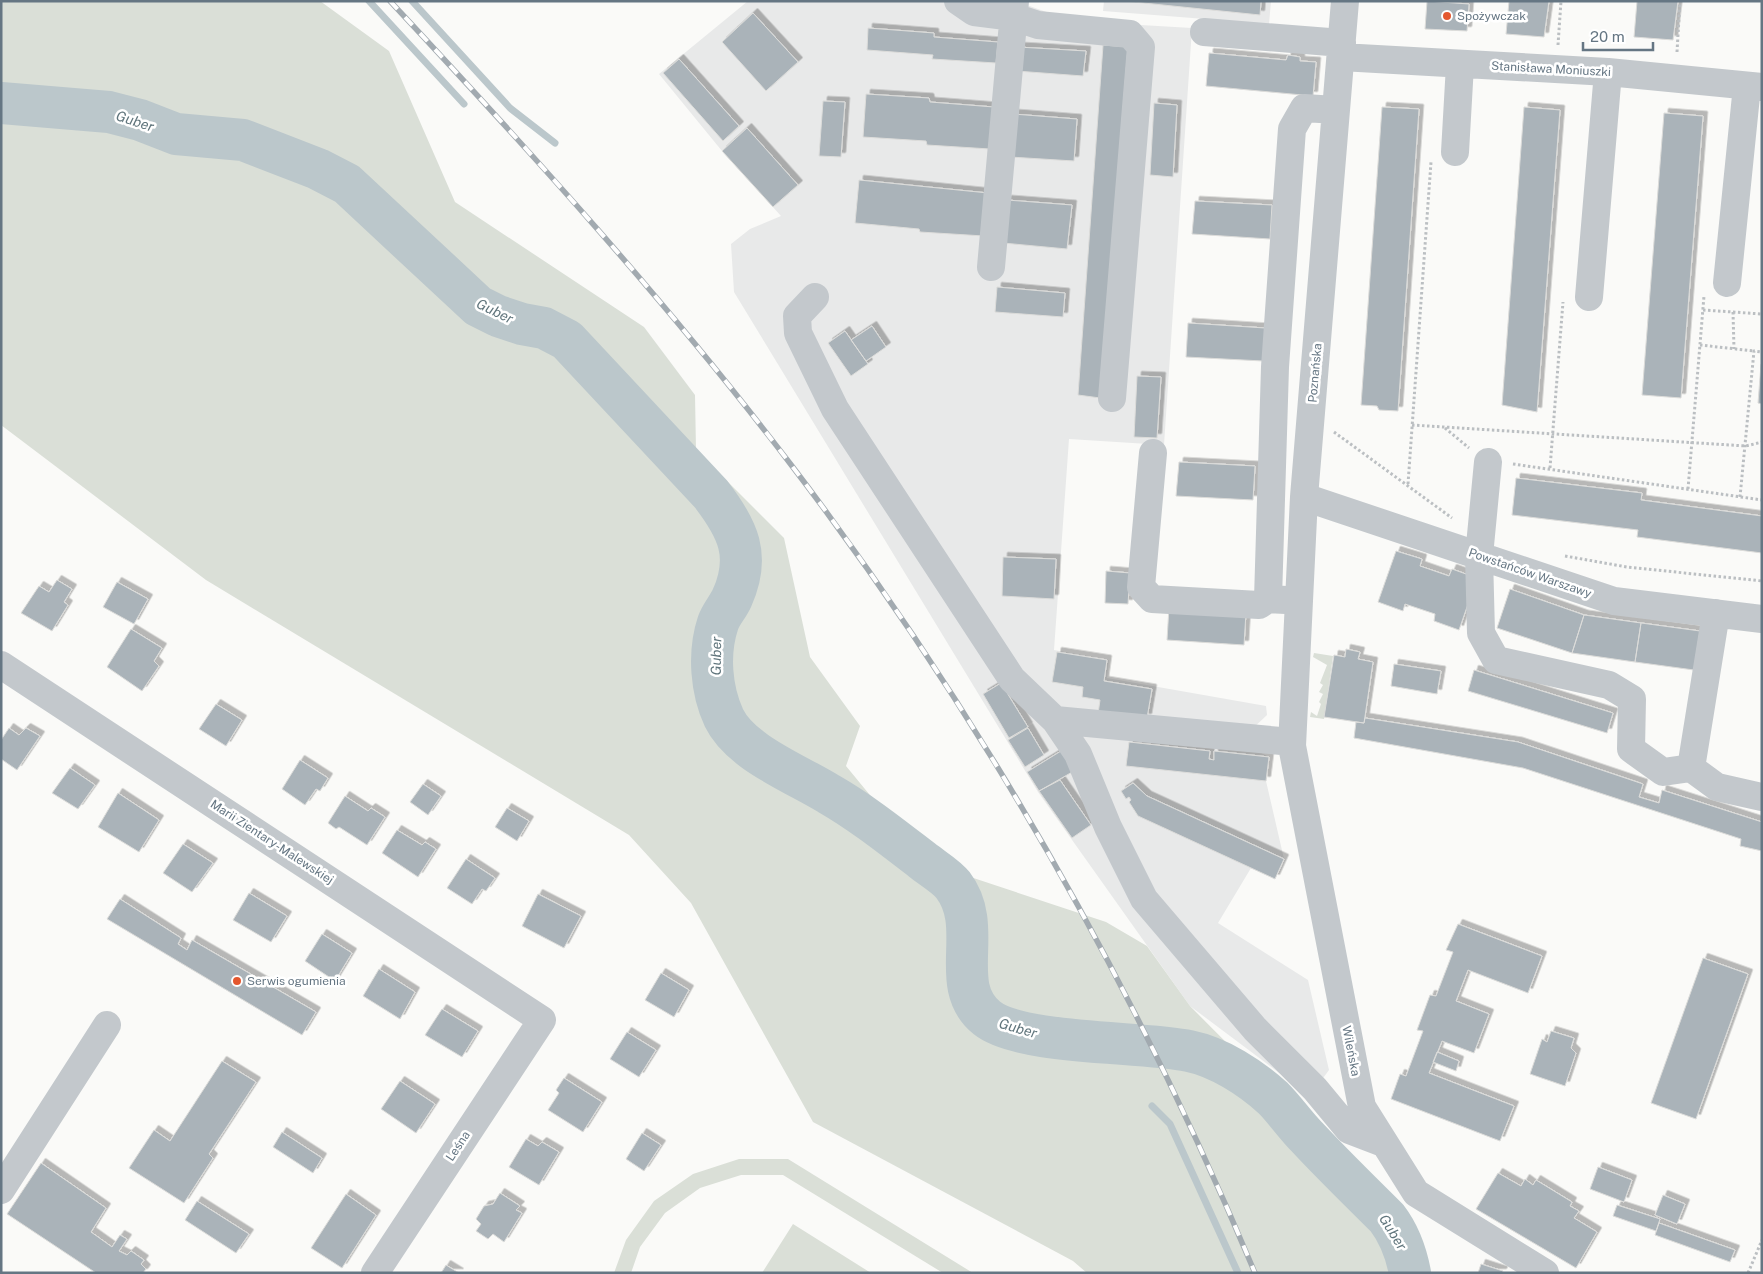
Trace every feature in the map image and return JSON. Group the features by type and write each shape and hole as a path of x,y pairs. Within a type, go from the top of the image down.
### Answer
{"street":[{"path":"958,1 974,12 1014,9 1038,25 1130,34 1141,46 1112,398"},
{"name":"Poznańska","path":"1292,744 1304,498 1345,1"},
{"path":"991,267 1014,9"},
{"name":"Stanisława Moniuszki","path":"1204,32 1460,65 1608,72 1754,87"},
{"path":"1443,153 1460,65"},
{"path":"1590,297 1608,72"},
{"path":"1716,287 1754,87"},
{"path":"1268,600 1275,367 1292,129 1304,108 1336,110"},
{"path":"815,297 797,316 798,333 835,409 1012,679 1055,720 1078,754 1108,827 1144,898 1255,1029 1316,1088 1349,1130 1383,1143"},
{"path":"1153,453 1141,587 1152,599 1259,605 1268,600 1300,601"},
{"path":"1488,462 1480,546 1481,633 1496,660 1609,685 1632,699 1631,749 1663,772 1691,768 1717,787 1762,797"},
{"name":"Powstańców Warszawy","path":"1304,498 1480,546 1614,602 1762,619"},
{"path":"1691,768 1716,613"},
{"name":"Marii Zientary-Malewskiej","path":"1,665 542,1020"},
{"path":"1055,720 1292,744"},
{"name":"Wileńska","path":"1292,744 1362,1107 1416,1193 1545,1273"},
{"name":"Leśna","path":"375,1273 542,1020"},
{"path":"1,1190 107,1025"}],"path":[{"path":"1558,45 1561,1"},
{"path":"1676,52 1680,1"},
{"path":"1408,484 1412,425 1443,153"},
{"path":"1688,489 1703,310 1716,287"},
{"path":"1703,310 1762,314"},
{"path":"1733,312 1734,349"},
{"path":"1700,345 1762,352"},
{"path":"1740,497 1754,351"},
{"path":"1412,425 1746,446 1762,442"},
{"path":"1327,427 1408,484 1473,534 1480,546"},
{"path":"1550,468 1762,500"},
{"path":"1561,555 1627,567 1762,581"},
{"path":"1748,1273 1762,1240"}],"shaded area":[{"path":"1,1 320,1 389,51 455,202 644,327 695,395 696,450 784,538 810,657 860,726 846,766 925,862 1106,922 1147,946 1190,1006 1352,1169 1394,1228 1417,1273 1087,1273 1073,1261 813,1122 691,903 629,835 206,580 1,425"},
{"path":"748,1 1015,1 1072,21 1192,28 1164,445 1069,439 1054,650 1109,660 1107,678 1266,706 1267,715 1250,731 1250,747 1269,757 1266,781 1284,859 1275,879 1251,868 1218,923 1308,980 1329,1070 1310,1096 1190,1006 1038,792 734,292 731,244 750,229 781,216 722,151 659,74"},
{"path":"1104,1 1271,1 1269,24 1103,11"},
{"path":"1314,653 1333,656 1324,719 1310,717 1311,712 1317,716 1321,704 1319,702 1323,694 1319,692 1323,685 1320,683 1327,665 1313,657"},
{"path":"739,1159 788,1159 973,1273 943,1273 783,1175 741,1175 700,1188 665,1213 640,1247 631,1273 614,1273 626,1240 654,1201 693,1174"},
{"path":"793,1224 871,1273 762,1273"}],"building":[{"path":"1124,1 1261,1 1260,15"},
{"name":"Spożywczak","path":"1427,1 1469,4 1467,31 1425,29"},
{"path":"1509,1 1549,1 1544,37 1506,34"},
{"path":"1637,1 1678,1 1673,40 1634,37"},
{"path":"753,13 798,62 766,91 722,42"},
{"path":"868,28 934,33 934,37 998,42 996,63 932,59 933,55 867,50"},
{"path":"1103,45 1128,47 1100,398 1078,395"},
{"path":"1018,47 1086,51 1083,76 1016,71"},
{"path":"1209,53 1286,60 1288,55 1300,57 1300,61 1316,62 1313,96 1206,86"},
{"path":"679,59 739,126 723,141 663,73"},
{"path":"866,94 929,98 930,102 994,107 990,149 927,145 926,141 863,137"},
{"path":"823,101 845,102 841,157 819,156"},
{"path":"1154,103 1177,105 1173,177 1150,175"},
{"path":"1382,107 1419,109 1398,411 1379,410 1377,406 1361,405"},
{"path":"1524,107 1560,110 1537,412 1502,405"},
{"path":"1664,113 1703,116 1681,398 1642,395"},
{"path":"1013,114 1077,119 1074,161 1010,157"},
{"path":"747,128 798,185 773,207 722,151"},
{"path":"859,180 988,193 984,236 920,232 919,229 855,223"},
{"path":"1007,200 1072,205 1067,249 1003,243"},
{"path":"1195,201 1272,205 1270,239 1192,234"},
{"path":"997,287 1065,293 1063,317 995,312"},
{"path":"1188,323 1265,328 1263,361 1186,357"},
{"path":"872,326 886,347 866,361 851,340"},
{"path":"845,331 868,364 851,376 828,343"},
{"path":"1762,364 1762,404 1758,403"},
{"path":"1137,376 1161,377 1157,438 1134,437"},
{"path":"1179,462 1255,466 1253,500 1176,496"},
{"path":"1516,478 1642,493 1641,500 1762,516 1762,553 1637,537 1638,530 1512,515"},
{"path":"1396,551 1422,559 1420,566 1449,576 1452,569 1477,578 1459,630 1434,621 1435,614 1405,604 1403,611 1378,602"},
{"path":"1003,557 1056,559 1054,599 1002,596"},
{"path":"1106,571 1130,573 1128,604 1105,603"},
{"path":"57,580 72,589 64,602 68,605 52,631 21,613 39,586 49,592"},
{"path":"117,582 148,599 134,624 103,607"},
{"path":"1510,589 1584,615 1572,653 1497,628"},
{"path":"1169,607 1246,612 1244,645 1167,640"},
{"path":"1584,615 1641,623 1635,662 1572,653"},
{"path":"1641,623 1700,631 1694,670 1635,662"},
{"path":"131,629 162,648 154,661 159,666 142,691 107,667"},
{"path":"1346,649 1360,652 1358,659 1373,662 1364,723 1324,717 1334,655 1345,657"},
{"path":"1057,652 1107,660 1104,681 1152,689 1147,718 1098,714 1100,700 1082,697 1083,687 1052,682"},
{"path":"1394,664 1441,671 1437,694 1391,686"},
{"path":"1474,670 1613,713 1607,733 1468,691"},
{"path":"1001,683 1028,727 1009,738 983,694"},
{"path":"216,704 242,720 226,746 199,729"},
{"path":"1365,718 1518,742 1643,784 1639,797 1659,803 1662,790 1762,822 1762,851 1740,846 1741,839 1523,768 1354,738 1356,722 1364,723"},
{"path":"9,728 19,735 26,728 40,736 17,770 1,759 1,740"},
{"path":"1028,728 1044,755 1025,767 1008,740"},
{"path":"1129,742 1210,751 1209,759 1214,760 1214,751 1269,757 1266,781 1126,766"},
{"path":"1061,751 1074,771 1039,791 1027,772"},
{"path":"300,760 328,778 320,791 316,789 305,805 282,789"},
{"path":"70,768 95,785 78,809 52,793"},
{"path":"1060,780 1091,825 1072,838 1039,791"},
{"path":"1133,783 1147,796 1284,859 1275,879 1138,816 1129,802 1131,800 1129,797 1126,799 1121,791"},
{"path":"423,784 441,796 428,815 410,802"},
{"path":"118,793 159,820 139,852 98,827"},
{"path":"345,796 368,811 371,808 385,817 367,845 339,827 336,829 328,823"},
{"path":"507,808 529,821 517,841 495,827"},
{"path":"397,830 422,845 425,842 436,849 418,877 382,853"},
{"path":"183,844 213,863 192,892 163,873"},
{"path":"466,859 495,878 486,891 482,889 472,904 447,888"},
{"path":"249,893 287,916 271,942 233,920"},
{"path":"538,894 581,916 564,948 522,926"},
{"name":"Serwis ogumienia","path":"120,899 181,938 178,944 187,950 192,940 316,1012 302,1035 107,919"},
{"path":"1458,924 1542,956 1528,993 1468,970 1456,1001 1489,1014 1474,1053 1442,1041 1429,1073 1514,1106 1500,1141 1391,1099 1400,1074 1406,1076 1423,1031 1417,1030 1430,995 1436,996 1453,952 1446,950"},
{"path":"322,934 352,953 335,981 305,961"},
{"path":"1703,958 1748,974 1696,1119 1651,1103"},
{"path":"379,969 415,992 400,1019 363,996"},
{"path":"661,973 689,990 674,1017 645,1000"},
{"path":"442,1009 478,1031 462,1057 425,1035"},
{"path":"1551,1031 1574,1038 1571,1048 1576,1053 1565,1086 1530,1074 1542,1039 1547,1042"},
{"path":"627,1032 656,1050 639,1077 610,1059"},
{"path":"1437,1052 1459,1061 1456,1071 1433,1062"},
{"path":"222,1061 256,1082 209,1154 213,1158 184,1203 129,1168 154,1130 170,1141"},
{"path":"564,1078 602,1102 583,1132 548,1110 559,1093 556,1090"},
{"path":"400,1081 435,1104 416,1133 381,1109"},
{"path":"282,1132 322,1158 313,1173 273,1147"},
{"path":"642,1133 661,1145 644,1171 626,1159"},
{"path":"526,1139 538,1146 542,1142 559,1152 539,1185 509,1167"},
{"path":"41,1163 106,1208 91,1232 112,1247 120,1235 127,1239 119,1251 127,1255 131,1251 144,1260 141,1264 146,1269 143,1273 96,1273 7,1214"},
{"path":"1598,1167 1632,1180 1624,1202 1590,1189"},
{"path":"1498,1173 1521,1186 1525,1179 1533,1185 1536,1180 1572,1202 1570,1206 1579,1211 1574,1218 1597,1232 1576,1268 1476,1209"},
{"path":"500,1193 520,1206 516,1210 522,1213 504,1242 493,1234 488,1239 476,1231 481,1224 476,1219 484,1206 493,1204"},
{"path":"346,1194 376,1215 342,1268 311,1248"},
{"path":"1663,1195 1685,1204 1677,1224 1655,1215"},
{"path":"197,1201 249,1234 236,1253 185,1220"},
{"path":"1617,1205 1660,1219 1656,1231 1613,1216"},
{"path":"1659,1223 1735,1250 1730,1262 1655,1235"},
{"path":"1481,1264 1503,1271 1502,1273 1478,1273"},
{"path":"446,1265 459,1273 441,1273"}],"waterway":[{"path":"369,1 464,104"},
{"path":"412,1 510,108 555,143"},
{"name":"Guber","path":"1,103 109,112 140,120 176,134 243,140 318,169 347,184 478,306 498,316 522,324 544,328 567,340 711,494 735,531 739,543 741,569 732,598 718,623 712,659 716,696 724,718 743,742 756,752 853,809 943,875 953,885 962,902 966,919 967,973 969,989 975,1005 987,1018 1004,1027 1026,1033 1053,1038 1189,1051 1212,1058 1234,1069 1273,1098 1317,1147 1387,1218 1402,1244 1410,1273"},
{"path":"686,467 695,460"},
{"path":"1084,1039 1087,1053"},
{"path":"1152,1106 1170,1124 1238,1273"}],"railway":[{"path":"390,1 546,171 697,346 792,466 861,560 927,656 1049,854 1105,957 1158,1061 1208,1166 1255,1273"}],"place":[{"name":"Spożywczak","path":"1447,16"},
{"name":"Serwis ogumienia","path":"237,981"}]}
